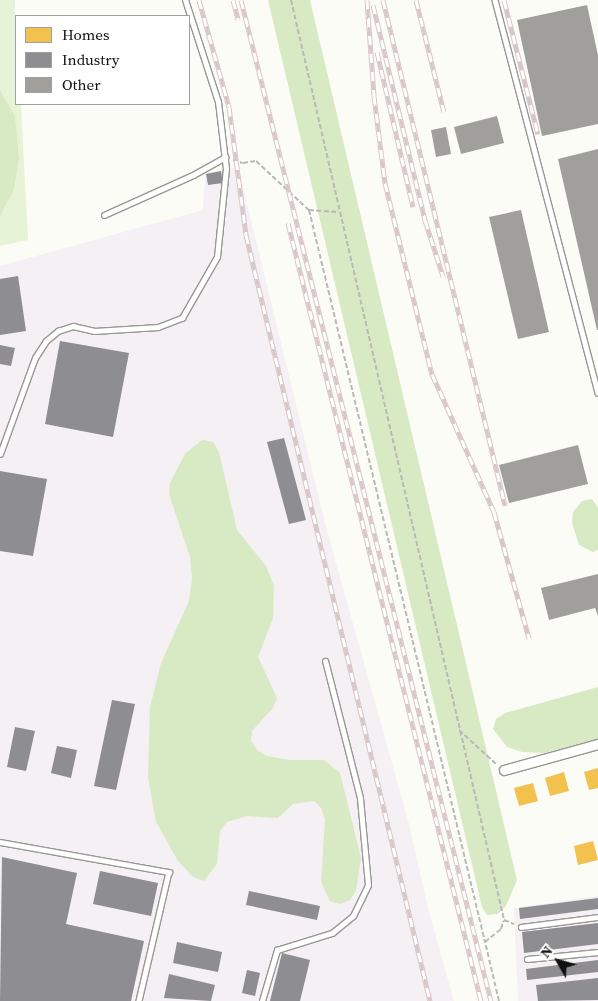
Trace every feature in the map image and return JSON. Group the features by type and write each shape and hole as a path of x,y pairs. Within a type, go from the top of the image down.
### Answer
{"street":[{"path":"504,770 598,744"}],"lane":[{"path":"185,0 190,15"},
{"path":"495,0 598,393"},
{"path":"0,454 36,358 58,330 73,326 94,331 158,327 182,318 218,257 224,157 218,102 190,15"},
{"path":"104,214 193,175 224,157"},
{"path":"262,1001 277,950 332,933 353,916 368,885 360,798 325,661"},
{"path":"0,842 169,872 139,1001"},
{"path":"521,927 598,917"},
{"path":"527,959 598,952"}],"path":[{"path":"290,0 504,920 500,929 485,942"},
{"path":"224,157 243,163 256,161 309,210 338,212"},
{"path":"309,210 499,1001"},
{"path":"459,729 504,770"},
{"path":"504,920 521,927"}],"shaded area":[{"path":"238,167 326,527 409,824 429,912 454,1001 0,1001 0,266 203,210 205,173"},
{"path":"598,896 598,1001 518,1001 514,908"}],"green space":[{"path":"0,0 15,0 15,105 21,105 28,240 0,246"},
{"path":"268,0 310,0 517,880 506,906 498,914 487,915 482,907"},
{"path":"0,90 15,116 19,159 14,189 0,216"},
{"path":"202,440 213,442 219,452 237,530 266,566 274,586 273,618 258,657 277,698 273,708 252,731 251,741 258,751 267,756 290,760 324,760 340,773 361,858 356,891 350,900 340,904 330,901 321,882 325,819 321,808 314,801 293,804 278,818 247,816 227,822 220,831 217,864 204,881 193,877 178,861 156,822 148,777 150,707 161,663 189,601 192,579 190,557 169,494 170,483 185,454"},
{"path":"592,499 598,507 598,550 593,552 579,545 572,523 573,512 582,501"},
{"path":"598,687 598,739 544,753 522,752 507,747 493,729 496,719 505,713"}],"building: Homes":[{"path":"598,768 598,788 589,790 584,772"},
{"path":"564,772 569,791 550,796 545,778"},
{"path":"533,783 538,801 519,806 514,788"},
{"path":"593,841 598,860 578,865 574,846"}],"building: Industry":[{"path":"221,171 223,183 208,185 206,174"},
{"path":"18,276 26,331 0,335 0,279"},
{"path":"60,341 129,353 113,437 45,424"},
{"path":"0,345 15,348 11,366 0,364"},
{"path":"284,438 306,520 289,524 267,442"},
{"path":"0,471 47,479 33,556 0,551"},
{"path":"112,700 135,704 116,790 94,786"},
{"path":"15,727 35,731 26,771 7,767"},
{"path":"57,746 77,750 71,778 51,773"},
{"path":"2,857 77,873 66,924 144,941 131,1001 0,1001"},
{"path":"100,871 158,883 151,916 93,904"},
{"path":"249,891 320,906 317,920 246,905"},
{"path":"598,898 598,909 520,919 519,908"},
{"path":"598,923 598,944 524,953 522,932"},
{"path":"177,942 222,952 218,972 173,963"},
{"path":"282,953 310,960 300,1001 270,1001"},
{"path":"598,960 598,972 527,980 526,969"},
{"path":"247,970 260,973 255,996 242,993"},
{"path":"169,974 215,985 211,1001 164,998"},
{"path":"598,978 598,1000 538,1001 536,985"}],"building: Other":[{"path":"587,5 598,55 598,124 542,136 517,20"},
{"path":"497,116 504,143 461,154 454,127"},
{"path":"446,127 451,154 436,157 431,130"},
{"path":"598,149 598,330 597,330 558,159"},
{"path":"521,210 549,332 518,339 489,217"},
{"path":"578,445 588,484 509,503 499,465"},
{"path":"598,574 598,616 595,608 549,620 541,588"}],"railway":[{"path":"199,0 229,107 246,235 430,1001"},
{"path":"233,0 238,19"},
{"path":"241,0 491,1001"},
{"path":"367,0 374,96 385,183 432,374 494,512 529,638"},
{"path":"383,0 505,505"},
{"path":"416,0 444,112"},
{"path":"504,0 538,134"},
{"path":"373,5 425,220 443,276"},
{"path":"377,52 413,207"},
{"path":"288,223 481,1001"}]}
